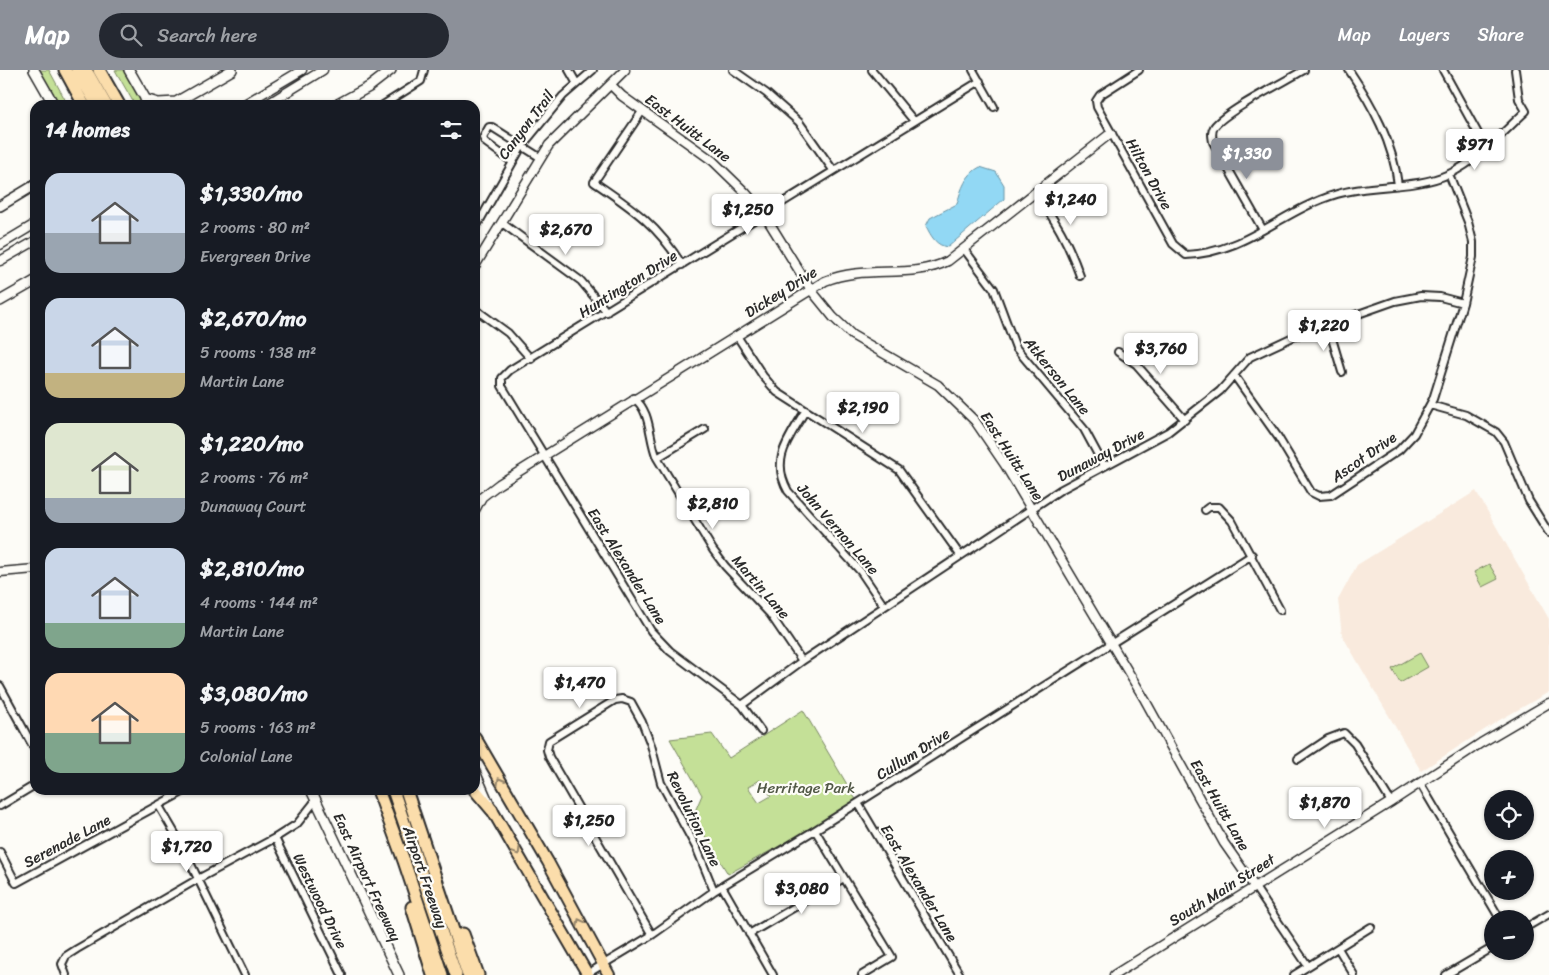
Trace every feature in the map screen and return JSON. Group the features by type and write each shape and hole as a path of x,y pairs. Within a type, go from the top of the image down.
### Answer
{"highway":[{"path":"65,70 81,100"},
{"path":"77,70 94,100"},
{"path":"86,70 103,100"},
{"path":"99,70 116,100"},
{"name":"Airport Freeway","path":"380,795 442,975"},
{"path":"386,795 447,975"},
{"path":"395,795 456,975"},
{"name":"Airport Freeway","path":"408,795 468,975"},
{"path":"479,795 492,810"},
{"path":"422,835 441,874 478,975"},
{"path":"404,861 404,882 433,975"}],"main road":[{"path":"34,70 51,100"},
{"path":"129,70 146,100"},
{"path":"181,100 232,70"},
{"path":"345,100 391,70"},
{"path":"0,206 30,189"},
{"path":"0,301 30,283"},
{"path":"480,746 548,862 610,975"},
{"path":"480,783 492,810 588,975"},
{"name":"East Airport Freeway","path":"314,795 399,975"}],"street":[{"path":"251,100 302,70"},
{"path":"274,100 323,70"},
{"path":"391,100 421,81 424,70"},
{"path":"569,70 577,84"},
{"path":"480,258 541,158 561,131 625,70"},
{"path":"733,70 766,93 791,114 833,170"},
{"path":"872,70 914,121"},
{"path":"973,70 994,107"},
{"name":"Hilton Drive","path":"1139,70 1111,86 1096,101 1173,244 1186,255 1203,254 1228,248 1263,230"},
{"path":"1304,70 1230,114 1216,124 1212,131 1213,142 1263,230 1307,205 1337,194 1362,188 1420,182 1449,174 1478,156 1526,111 1519,99 1515,70"},
{"path":"1349,70 1383,130 1393,154 1398,185"},
{"path":"1443,70 1486,148"},
{"name":"Canyon Trail","path":"480,219 511,161 522,146 563,96 591,71"},
{"name":"Huntington Drive","path":"502,386 504,374 980,81"},
{"name":"East Huitt Lane","path":"611,85 713,161 764,214 811,290 833,317 852,335 928,378 952,398 984,433 1145,700 1224,843 1254,886"},
{"path":"643,110 594,182 653,225 667,241 682,265"},
{"path":"511,161 485,142 483,138 489,127 492,127 541,158"},
{"name":"Dickey Drive","path":"480,501 482,497 544,455 634,398 811,290 842,274 868,271 926,270 948,261 1112,133"},
{"name":"Ascot Drive","path":"1234,375 1278,437 1312,492 1319,496 1331,495 1399,450 1414,434 1430,405 1470,279 1473,242 1463,206 1449,174"},
{"path":"1034,192 1056,219 1070,246 1080,276"},
{"path":"502,223 581,281 607,312"},
{"path":"0,245 30,227"},
{"path":"0,261 30,244"},
{"name":"Atkerson Lane","path":"964,248 994,289 1016,348 1084,429 1104,466"},
{"name":"Dunaway Drive","path":"742,705 884,606 1060,490 1149,444 1185,420 1220,391 1246,361 1256,354 1394,301 1420,296 1463,303"},
{"path":"480,313 508,333 531,359"},
{"path":"1328,325 1342,372"},
{"path":"737,336 769,383 805,411 899,470 960,555"},
{"path":"1118,352 1136,364 1185,420"},
{"name":"East Alexander Lane","path":"502,386 652,631 670,651 742,705 762,731"},
{"name":"Martin Lane","path":"634,398 644,409 652,446 657,458 713,550 725,566 770,614 802,662"},
{"path":"1430,405 1478,420 1496,432 1504,442 1529,501 1549,533"},
{"name":"John Vernon Lane","path":"805,411 780,458 779,465 783,483 788,491 861,572 884,606"},
{"path":"657,458 705,429"},
{"path":"1205,510 1210,507 1219,506 1232,521 1280,610"},
{"name":"Cullum Drive","path":"588,975 652,935 714,891 815,830 1252,555"},
{"path":"0,572 30,569"},
{"path":"0,686 30,741"},
{"name":"Revolution Lane","path":"652,935 549,758 547,750 549,741 615,700 622,698 631,702 648,737 661,783 697,849 714,891"},
{"name":"South Main Street","path":"1119,974 1254,886 1481,743 1549,703"},
{"path":"1298,758 1328,739 1344,733 1355,744 1390,802"},
{"path":"1420,783 1495,910"},
{"path":"0,806 30,787"},
{"name":"Serenade Lane","path":"0,852 16,883 178,795"},
{"path":"66,975 62,964 66,956 198,879 275,838 297,824 316,800"},
{"name":"East Alexander Lane","path":"858,803 960,975"},
{"path":"159,806 198,879 245,975"},
{"path":"815,830 892,957 862,975"},
{"name":"Westwood Drive","path":"275,838 342,975"},
{"path":"749,934 844,878"},
{"name":"Revolution Lane","path":"722,886 773,975"},
{"path":"1254,886 1308,966"},
{"path":"1534,923 1549,914"},
{"path":"1294,975 1371,927"},
{"path":"1338,948 1354,975"},
{"path":"1446,975 1484,953"}],"shaded area":[{"path":"1476,491 1549,619 1549,692 1498,721 1421,771 1342,635 1338,600 1357,565"}],"green space":[{"path":"40,70 49,70 65,100 57,100"},
{"path":"115,70 123,70 140,100 132,100"},
{"path":"1489,564 1498,579 1482,587 1474,572"},
{"path":"1420,653 1428,667 1400,683 1392,669"},
{"name":"Herritage Park","path":"803,710 858,803 728,874 693,816 702,795 670,739 712,734 729,758","holes":["760,780 771,796 759,803 748,787"]}],"water":[{"path":"980,167 996,172 1004,185 1004,199 948,247 940,245 932,237 926,226 930,218 957,204 962,188 968,178"}]}
